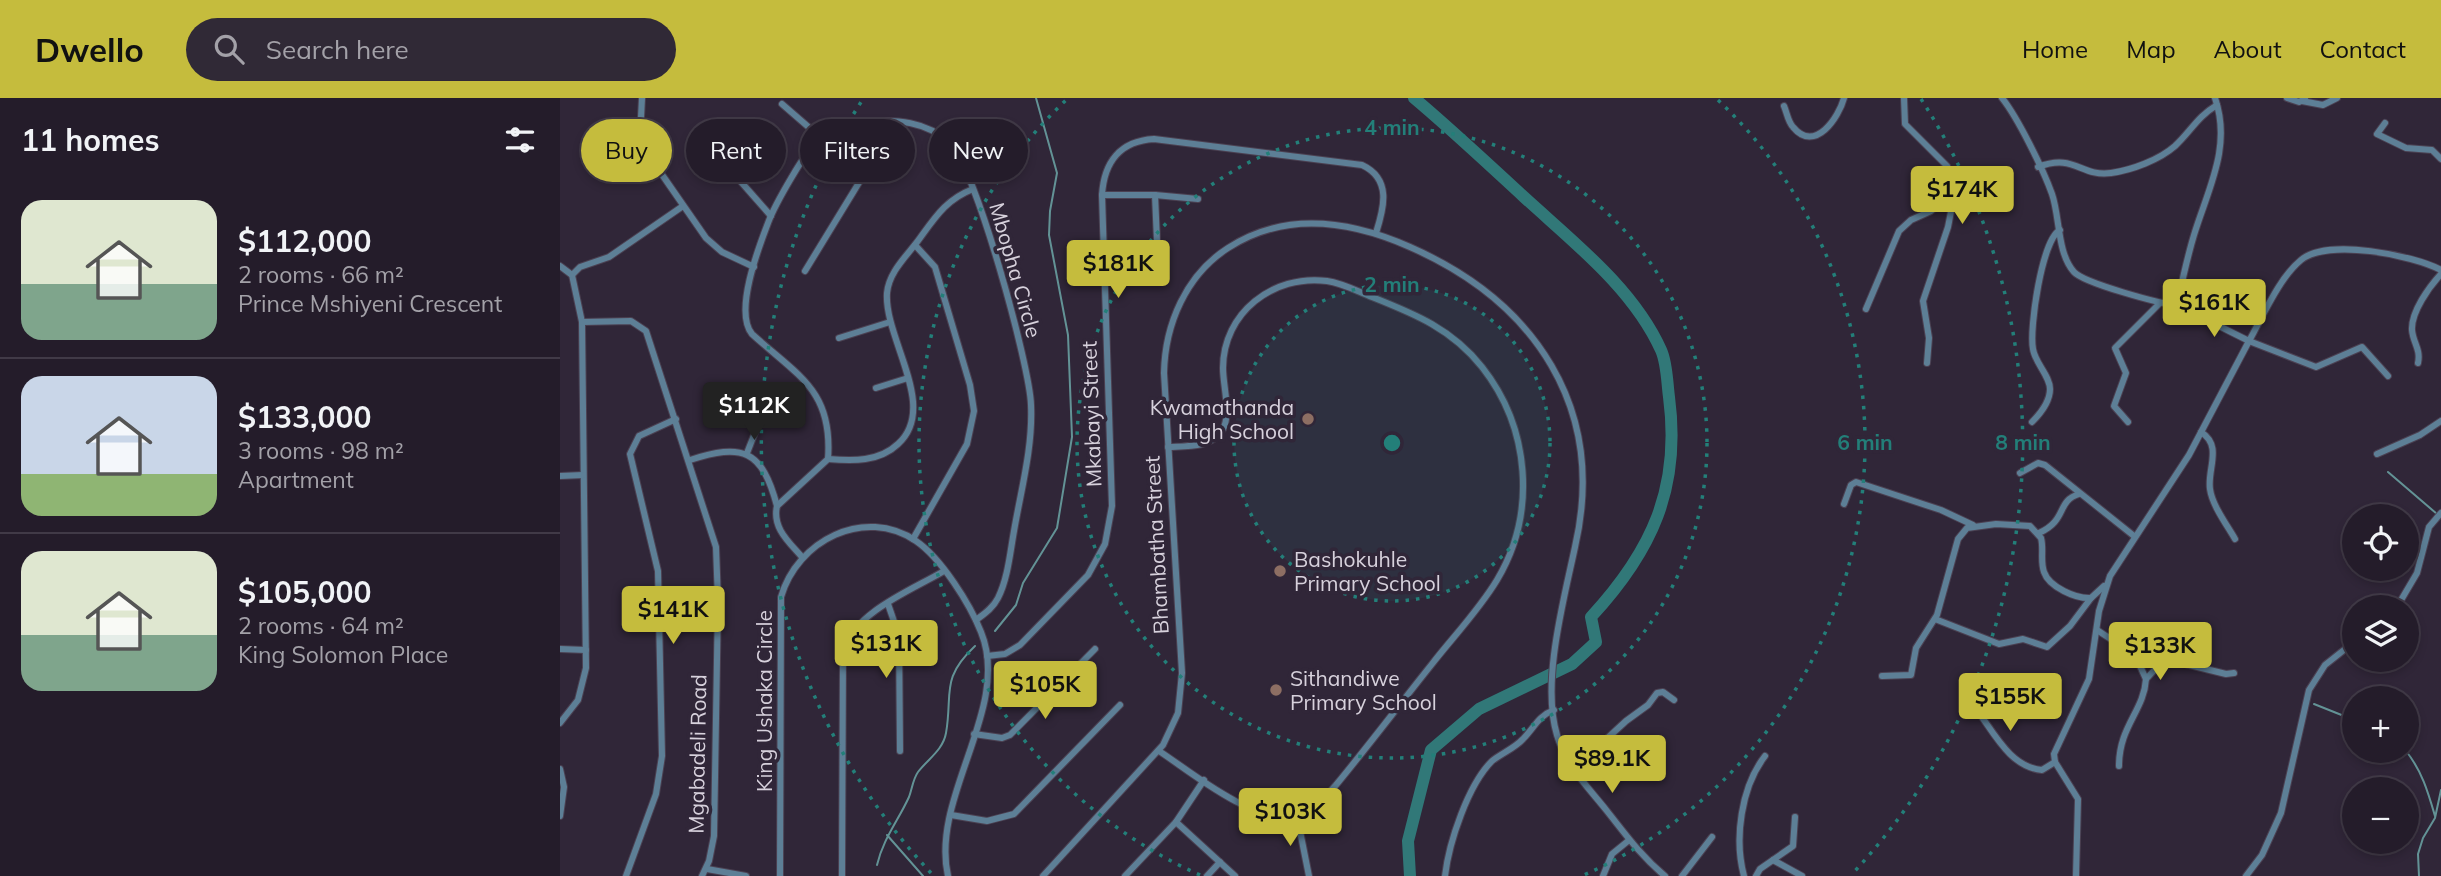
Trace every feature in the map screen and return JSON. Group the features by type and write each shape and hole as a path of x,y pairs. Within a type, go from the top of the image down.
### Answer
{"street":[{"path":"642,98 641,142 683,206 713,244 754,267"},
{"path":"1784,106 1794,128 1802,133 1817,134 1835,121 1844,98"},
{"path":"1904,98 1905,124 1947,166 1955,191 1948,227 1923,300 1930,338 1927,363"},
{"path":"2002,98 2018,122 2052,192 2068,261 2078,276 2160,303 2177,305 2249,341 2316,368 2361,347 2388,376"},
{"path":"2287,98 2323,105 2337,98"},
{"path":"2038,167 2061,161 2101,173 2131,167 2170,150 2216,102 2222,121 2222,145 2191,244 2177,305"},
{"path":"782,104 800,120"},
{"name":"Mbopha Circle","path":"915,123 943,137 961,157 1020,346 1031,405 1027,456 1004,579 994,604 976,620"},
{"path":"2385,123 2377,134 2406,148 2432,150 2441,159"},
{"name":"Mkabayi Street","path":"987,656 1011,651 1044,621 1088,575 1108,534 1112,506 1102,195 1106,170 1114,155 1129,144 1143,139 1185,141 1366,167 1382,185 1384,201 1376,233"},
{"path":"800,169 771,216 745,305 746,324 752,334 802,379 822,404 830,426 828,459"},
{"path":"741,182 771,216"},
{"path":"805,271 859,182"},
{"path":"777,506 828,459 871,459 892,450 904,440 914,419 908,378 890,322 889,285 915,245 950,201 973,189"},
{"path":"1866,309 1899,231 1911,220 1931,211 1955,191"},
{"path":"1102,195 1155,194 1198,199"},
{"path":"1155,194 1158,264"},
{"path":"572,275 580,267 609,257 683,206"},
{"name":"Bhambatha Street","path":"1043,876 1159,751 1178,713 1182,689 1164,373 1167,338 1179,304 1207,264 1240,240 1290,224 1330,224 1376,233 1456,268 1503,303 1535,339 1569,406 1582,460 1582,501 1576,545 1561,603 1552,684 1557,734 1574,769 1628,841 1665,876"},
{"path":"2032,422 2042,411 2050,393 2050,385 2032,349 2033,329 2046,253 2052,236 2060,230"},
{"path":"913,539 967,444 974,411 966,369 938,275 932,260 915,245"},
{"path":"2076,876 2078,799 2055,762 2055,750 2089,679 2106,585 2134,536 2166,491 2202,432 2249,341 2294,266 2312,253 2331,250 2377,253 2421,261 2441,272 2428,290 2413,323 2412,332 2419,347 2418,363"},
{"path":"560,266 572,275 582,322 586,650 581,693 560,723"},
{"path":"1159,751 1257,812 1297,816 1316,805 1342,778 1490,590 1502,570 1520,523 1523,496 1521,448 1513,422 1488,375 1451,335 1426,319 1340,284 1311,281 1268,291 1248,306 1231,331 1226,346 1223,369 1226,420 1222,432 1207,443 1168,447"},
{"path":"2128,422 2114,406 2126,373 2115,348 2160,303"},
{"name":"Mgabadeli Road","path":"582,322 631,321 642,326 652,343 714,538 718,565 714,836 707,869 702,876"},
{"path":"839,338 890,322"},
{"path":"876,388 908,378"},
{"path":"626,876 656,794 662,755 657,562 630,454 639,436 676,419"},
{"path":"2377,454 2420,435 2441,421"},
{"path":"747,453 756,430"},
{"path":"2202,432 2211,442 2214,463 2211,493 2235,539"},
{"path":"690,460 728,449 747,453 759,466 777,506 779,527 802,557"},
{"path":"2020,473 2042,463 2134,536"},
{"path":"560,476 583,475"},
{"path":"1844,504 1851,485 1856,482 1941,510 1973,526 2022,524 2039,533"},
{"path":"2039,533 2056,524 2067,500 2079,494"},
{"path":"2404,595 2417,573 2429,527 2441,513"},
{"path":"1882,676 1911,675 1918,642 1935,619 1958,538 1973,526"},
{"name":"King Ushaka Circle","path":"780,876 780,609 784,587 802,557 826,538 851,529 883,528 913,539 931,553 976,620 987,656 987,685 945,844 948,876"},
{"path":"2039,533 2046,576 2077,597 2091,598"},
{"path":"842,876 842,655 855,628 888,604 944,571"},
{"path":"1935,619 1999,643 2022,639 2046,647 2070,626 2091,598 2106,585"},
{"path":"888,604 899,636 900,751"},
{"path":"2097,630 2135,655 2146,679"},
{"path":"560,649 586,650"},
{"path":"974,734 1002,738 1010,736 1095,649"},
{"path":"2246,876 2262,855 2281,813 2309,690 2325,665 2342,652"},
{"path":"2119,766 2123,734 2138,705 2146,679 2165,659 2226,674 2234,673"},
{"path":"1574,769 1609,740 1626,720 1648,705 1658,692 1674,700"},
{"path":"951,815 987,821 1014,814 1121,705"},
{"path":"1973,705 1993,735 2022,763 2042,770 2055,762"},
{"path":"1445,876 1449,850 1465,803 1484,772 1495,759 1520,743 1541,716 1554,712"},
{"path":"1744,876 1740,856 1742,816 1756,769 1765,756"},
{"path":"560,769 564,787 560,817"},
{"path":"1125,876 1175,822 1204,780"},
{"path":"1297,816 1309,876"},
{"path":"1756,876 1759,869 1793,846 1796,817"},
{"path":"1175,822 1234,876"},
{"path":"1682,876 1712,837"},
{"path":"1603,876 1612,854 1628,841"},
{"path":"1773,860 1802,876"},
{"path":"1207,876 1220,862"},
{"path":"707,869 746,876"}],"waterway":[{"path":"995,631 1016,605 1023,583 1057,528 1072,437 1068,335 1049,235 1057,173 1036,98"},
{"path":"1410,876 1408,841 1431,750 1479,709 1572,664 1596,642 1591,617 1631,568 1657,516 1666,489 1672,430 1663,355 1635,306 1581,249 1414,98"},
{"path":"2388,472 2437,514"},
{"path":"877,865 887,838 909,797 916,775 944,739 952,677 975,646"},
{"path":"2314,704 2342,715"},
{"path":"2414,763 2435,816"},
{"path":"2419,876 2418,854 2423,838 2435,818 2441,790"},
{"path":"887,835 923,876"}],"place":[{"name":"Kwamathanda High School","path":"1308,419"},
{"name":"Bashokuhle Primary School","path":"1280,571"},
{"name":"Sithandiwe Primary School","path":"1276,690"}]}
